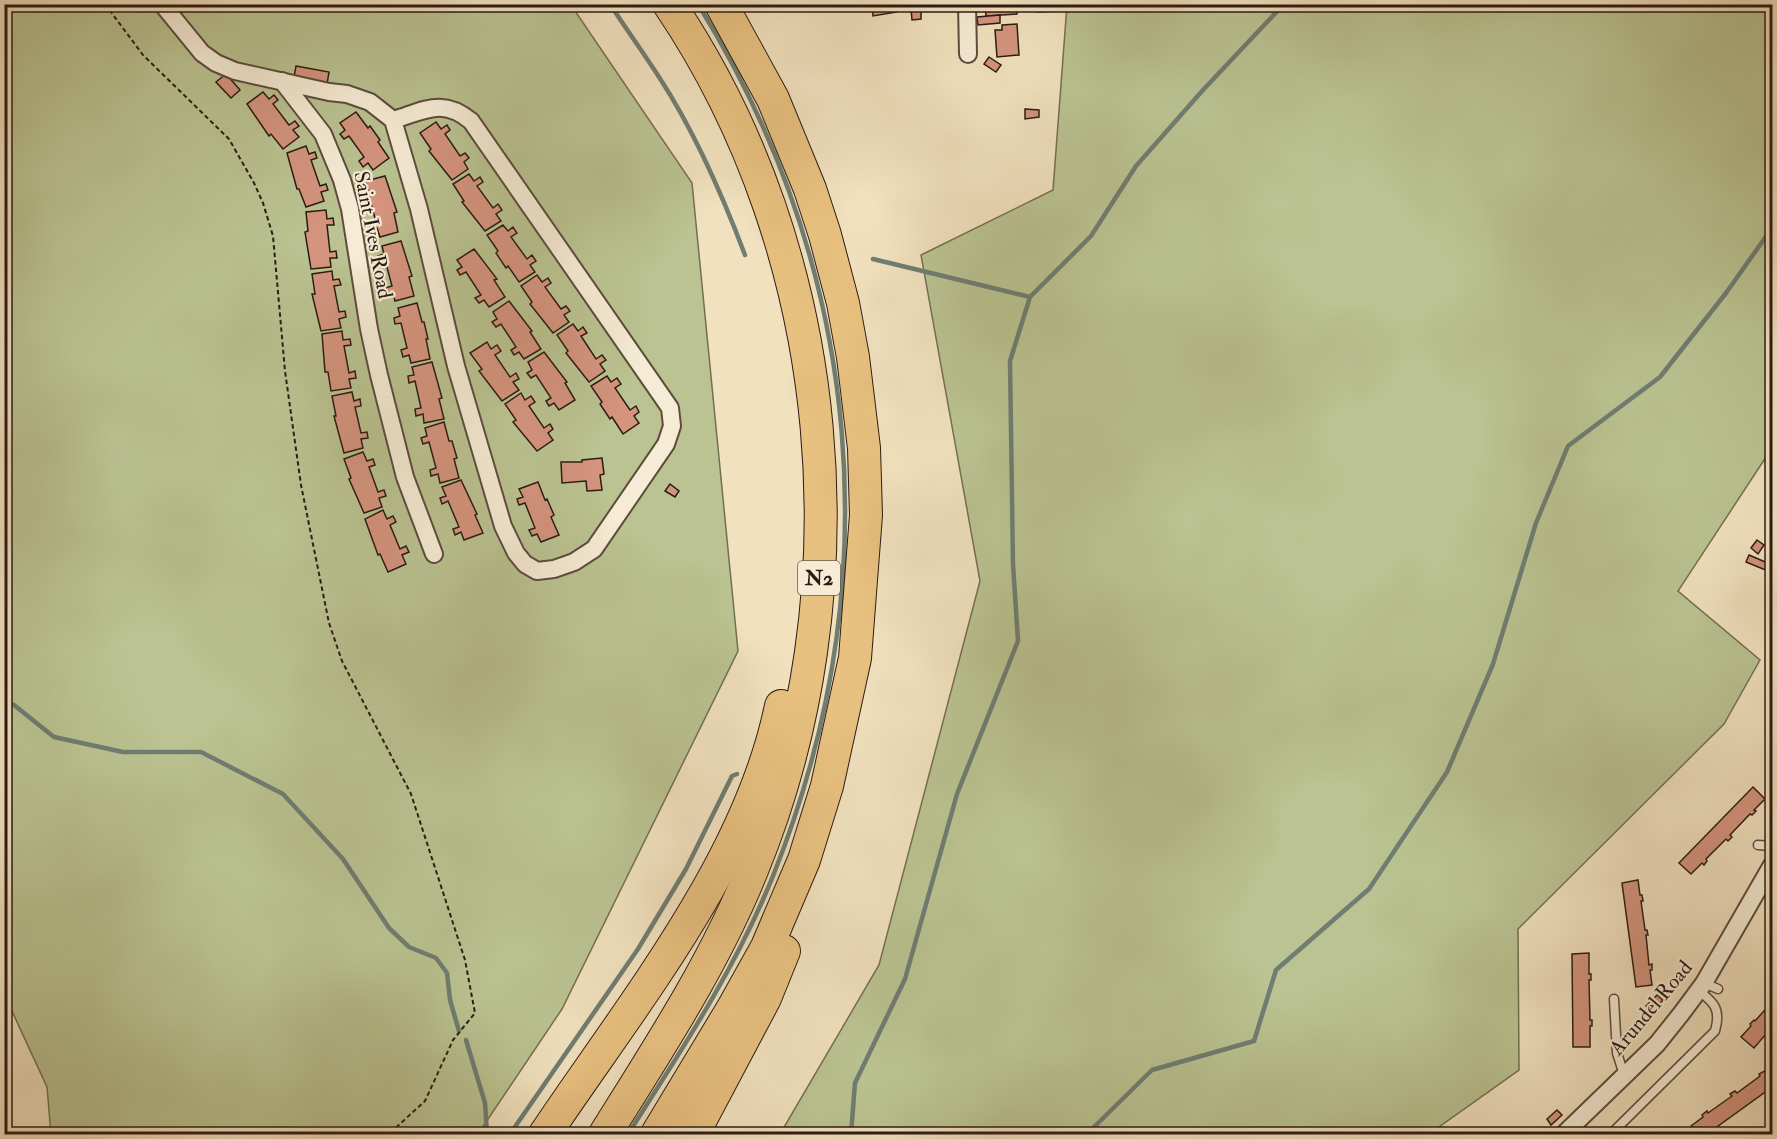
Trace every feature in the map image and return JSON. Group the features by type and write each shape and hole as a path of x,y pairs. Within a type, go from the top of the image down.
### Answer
{"highway":[{"name":"N2","path":"604,1134 682,1011 752,871 791,756 816,616 820,557 818,425 797,305 771,214 749,154 703,60 669,4"},
{"name":"N2","path":"657,1134 728,1018 767,947 804,861 827,786 855,658 866,515 864,448 853,357 843,303 822,226 792,142 773,99 721,4"},
{"path":"545,1134 672,949 702,901 758,787 777,726 791,658 799,597 804,521 804,444 799,384 797,305"},
{"path":"693,1134 765,998 793,931 821,854 847,761 851,733 855,658"}],"street":[{"path":"162,4 202,53 216,63 235,71 347,94 370,102 393,120 419,209 456,366 503,526 516,553 525,564 537,571 554,569 574,562 594,549 666,444 672,426 669,408 471,121 459,111 437,106 393,120"},
{"path":"967,4 968,54"},
{"name":"Saint Ives Road","path":"282,81 323,134 342,180 350,209 369,329 379,375 405,477 434,554"},
{"name":"Arundel Road","path":"1564,1134 1657,1044 1707,988 1773,865"}],"lane":[{"path":"1758,845 1773,846"},
{"path":"1613,1132 1715,1031 1718,1022 1716,1006 1707,988"},
{"path":"1614,999 1617,1053 1624,1075"}],"path":[{"path":"105,4 143,55 229,139 263,203 273,236 285,371 301,485 329,622 342,661 411,794 465,960 475,1013 453,1040 425,1101 390,1133 352,1132 349,1134"}],"green space":[{"path":"5,5 571,5 692,183 738,651 562,1009 478,1134 51,1134 47,1087 5,996"},
{"path":"1067,5 1772,5 1772,448 1678,591 1760,660 1724,724 1518,929 1519,1070 1429,1134 780,1134 879,965 980,581 921,255 1053,190"}],"building":[{"path":"896,4 897,12 873,16 872,5"},
{"path":"985,4 1016,4 1017,14 986,16"},
{"path":"1036,4 1054,4 1054,11 1037,12"},
{"path":"921,8 921,19 912,20 911,9"},
{"path":"1000,15 1000,23 978,25 977,17"},
{"path":"1017,24 1019,55 997,57 995,30 1002,30 1002,25"},
{"path":"989,57 1001,65 996,72 984,64"},
{"path":"296,66 329,72 327,84 294,77"},
{"path":"226,74 240,90 231,98 216,82"},
{"path":"263,92 269,99 274,95 278,100 273,104 289,125 295,121 299,126 293,130 299,137 283,149 271,134 269,136 247,104"},
{"path":"1025,109 1039,110 1039,117 1025,119"},
{"path":"356,112 368,128 370,126 389,158 373,170 368,163 363,167 359,161 364,157 349,136 344,139 340,134 345,130 340,123"},
{"path":"436,122 441,129 447,125 450,130 445,134 460,156 465,153 469,158 464,162 468,169 452,180 429,151 431,149 420,133"},
{"path":"306,146 309,154 315,152 317,158 311,160 320,186 326,184 328,190 321,192 324,201 306,207 297,189 287,153"},
{"path":"469,174 474,181 480,177 483,182 477,186 493,208 498,204 502,210 496,214 501,221 485,231 462,202 464,201 453,184"},
{"path":"385,176 397,212 394,213 398,232 380,237 377,228 371,230 369,223 376,222 369,196 363,197 362,191 368,190 366,181"},
{"path":"326,210 327,219 333,218 334,225 327,225 330,252 336,251 337,258 330,258 331,267 311,269 305,232 308,231 306,212"},
{"path":"503,225 508,231 513,227 517,233 511,237 527,259 532,255 536,261 530,265 535,272 519,282 508,266 506,268 487,235"},
{"path":"401,241 412,276 409,277 414,296 395,301 393,293 387,295 385,288 392,286 385,260 379,262 378,256 384,254 382,246"},
{"path":"474,249 497,279 494,280 505,297 489,307 484,300 479,303 475,298 481,295 466,272 460,275 457,270 462,267 457,260"},
{"path":"332,271 333,280 339,279 341,285 334,286 339,312 345,311 346,317 339,319 341,328 321,331 312,294 315,294 312,274"},
{"path":"537,275 542,282 548,278 551,283 545,287 561,309 566,306 570,311 564,315 569,322 553,333 530,304 532,302 521,286"},
{"path":"509,301 532,331 530,332 541,349 524,359 519,352 514,355 511,350 516,347 501,324 496,327 492,322 497,319 493,312"},
{"path":"417,303 428,339 426,339 430,359 411,363 409,355 403,357 401,350 407,348 401,323 395,324 394,318 400,316 398,308"},
{"path":"573,324 578,331 583,327 587,333 581,336 596,359 602,355 606,360 600,364 605,371 589,382 566,353 568,351 557,335"},
{"path":"342,331 343,340 350,339 351,345 344,346 349,373 355,371 356,378 349,379 351,388 331,391 328,372 325,372 322,334"},
{"path":"487,342 491,349 497,345 501,351 495,355 510,377 516,373 519,379 513,382 519,390 502,401 479,371 482,369 470,353"},
{"path":"544,352 567,382 565,383 575,400 559,410 554,403 549,406 546,401 551,398 536,375 531,378 527,373 532,370 528,362"},
{"path":"432,362 442,398 439,399 444,419 424,423 423,414 416,416 415,409 421,408 415,381 409,383 408,376 414,375 412,367"},
{"path":"607,376 611,382 617,378 621,384 615,388 630,410 636,406 639,412 634,416 639,423 623,434 600,404 602,402 591,386"},
{"path":"352,392 354,401 360,399 361,406 355,407 361,433 367,432 368,438 361,439 363,448 344,453 334,416 336,416 332,396"},
{"path":"521,393 525,400 531,396 535,402 529,406 544,428 550,424 553,429 548,433 553,440 537,451 513,422 516,420 505,404"},
{"path":"444,422 457,458 454,459 459,478 440,483 438,474 431,476 430,470 436,468 429,442 423,444 421,438 427,436 425,428"},
{"path":"363,452 367,461 373,459 375,465 369,467 378,492 384,490 386,496 379,498 382,507 364,513 349,479 351,478 344,459"},
{"path":"602,458 604,474 600,475 602,490 587,491 586,481 562,483 561,462 582,462 582,460"},
{"path":"461,480 483,533 464,540 461,532 455,535 453,529 459,527 448,501 442,504 440,498 446,496 442,487"},
{"path":"538,482 554,515 551,517 559,535 541,542 537,534 532,536 529,530 535,528 525,503 519,505 517,499 523,497 519,489"},
{"path":"670,484 679,491 675,497 665,491"},
{"path":"383,510 387,519 393,516 396,522 390,525 400,549 406,546 409,552 402,555 406,564 388,572 380,554 378,555 365,519"},
{"path":"1757,540 1764,545 1758,554 1751,548"},
{"path":"1749,555 1770,564 1768,571 1746,562"},
{"path":"1753,787 1765,799 1754,810 1756,811 1750,814 1730,835 1732,837 1728,841 1726,839 1706,859 1704,865 1702,863 1691,874 1679,863"},
{"path":"1638,880 1643,901 1641,901 1645,930 1648,935 1646,935 1649,965 1652,964 1652,970 1650,970 1652,985 1636,987 1622,883"},
{"path":"1589,953 1590,1020 1592,1020 1590,1047 1573,1047 1572,954"},
{"path":"1657,995 1663,1000 1652,1012 1646,1006"},
{"path":"1772,1002 1772,1027 1754,1048 1741,1037 1751,1026 1750,1024"},
{"path":"1772,1067 1772,1087 1707,1134 1698,1134 1691,1126 1707,1111 1708,1113 1732,1096 1730,1094 1735,1091 1737,1093 1760,1076 1759,1074"},
{"path":"1557,1110 1562,1115 1551,1125 1547,1119"}],"waterway":[{"path":"610,4 659,77 696,141 745,255"},
{"path":"628,1134 725,976 773,876 810,765 834,654 844,542 842,431 826,321 796,213 754,107 698,4"},
{"path":"851,1134 855,1083 905,979 957,794 1018,641 1013,564 1010,361 1030,297 1091,236 1136,166 1284,4"},
{"path":"1029,1134 1092,1129 1152,1070 1254,1041 1276,970 1369,889 1447,772 1493,664 1536,523 1568,446 1660,377 1726,293 1772,228"},
{"path":"873,259 1030,297"},
{"path":"4,702 14,705 54,737 123,752 201,752 283,794 343,859 389,928 409,947 436,958 447,973 450,1000 459,1031"},
{"path":"510,1134 638,949 686,869 732,776 737,774"},
{"path":"466,1040 485,1103 487,1134"}]}
